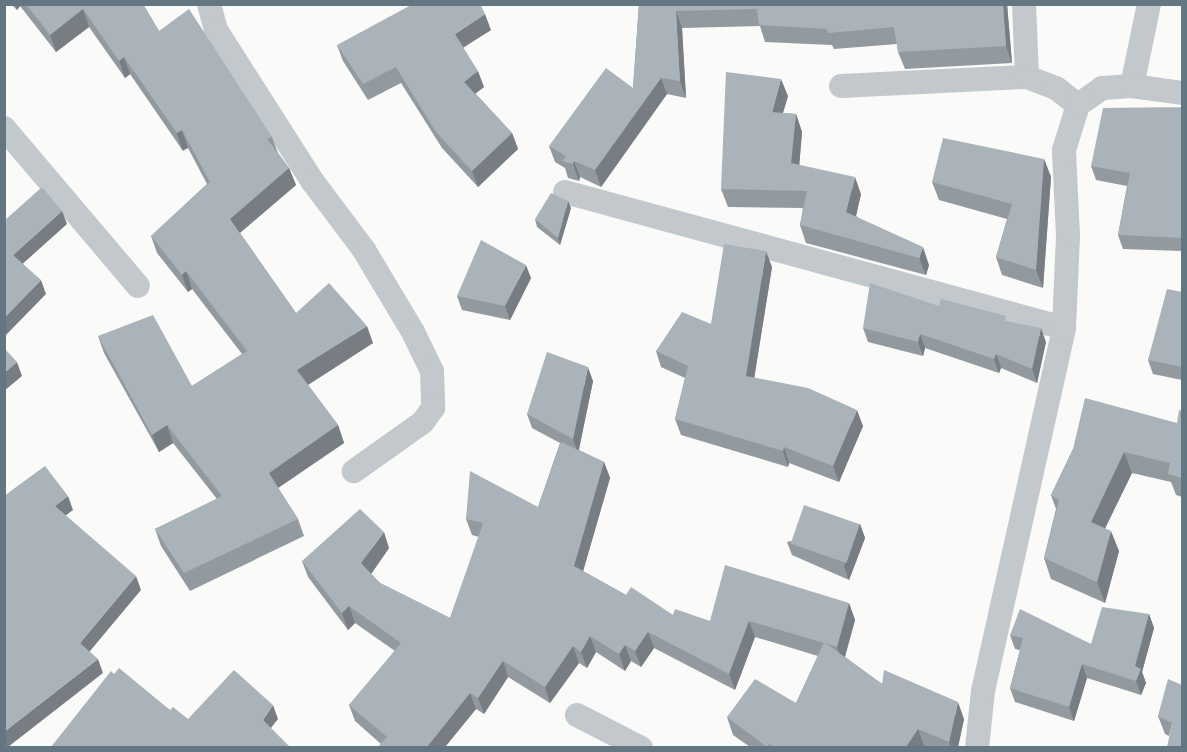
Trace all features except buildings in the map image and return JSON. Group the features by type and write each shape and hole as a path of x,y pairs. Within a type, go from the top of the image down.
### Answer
{"street":[{"path":"209,4 216,30 313,182 364,250 432,371 433,408 423,422 354,471"},
{"path":"1024,4 1027,77"},
{"path":"1132,86 1149,4"},
{"path":"841,86 1027,77 1056,87 1078,105"},
{"path":"976,747 983,691 1064,328 1068,236 1064,150 1078,105 1102,88 1132,86 1182,93"},
{"path":"4,128 138,286"},
{"path":"565,192 1064,328"},
{"path":"577,716 641,747"}]}
